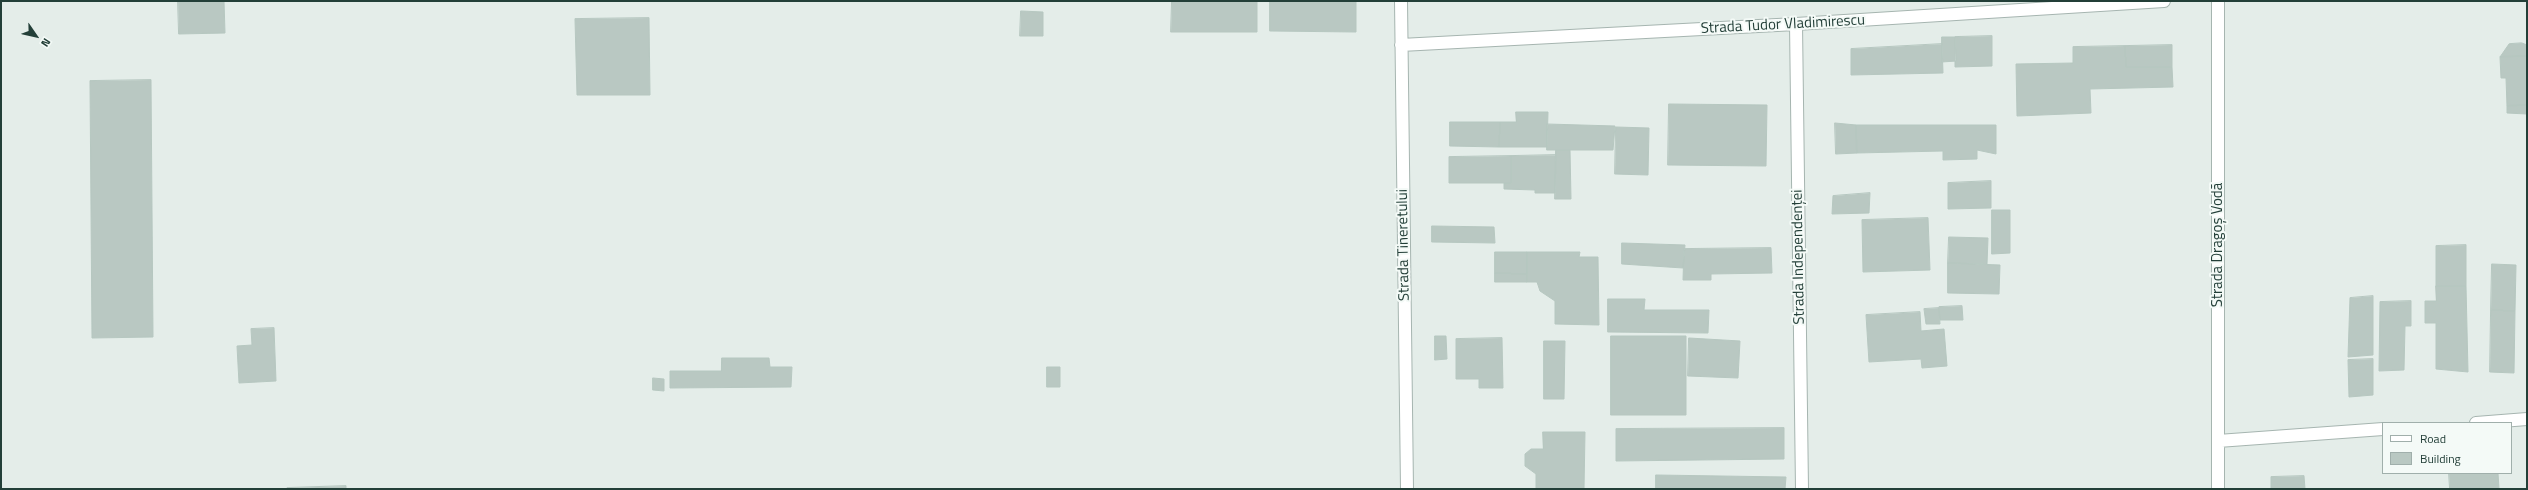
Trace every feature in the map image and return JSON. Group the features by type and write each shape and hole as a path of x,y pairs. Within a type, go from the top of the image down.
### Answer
{"street":[{"name":"Strada Tineretului","path":"1401,1 1408,489"},
{"name":"Strada Tudor Vladimirescu","path":"1401,45 1796,24 2164,1"},
{"name":"Strada Dragoș Vodă","path":"2218,1 2218,489"},
{"name":"Strada Independenței","path":"1796,24 1802,489"},
{"path":"2493,422 2527,420"},
{"path":"2218,441 2382,429"}],"building":[{"path":"178,1 224,1 225,33 179,34"},
{"path":"1172,1 1257,1 1257,32 1171,32"},
{"path":"1270,1 1356,1 1356,32 1270,31"},
{"path":"1021,11 1043,12 1043,36 1020,36"},
{"path":"649,18 650,95 577,95 575,19"},
{"path":"1992,36 1992,66 1955,67 1955,37"},
{"path":"1942,37 1955,37 1956,61 1942,62"},
{"path":"2522,43 2527,45 2527,56 2500,57 2509,44"},
{"path":"1942,44 1943,73 1851,75 1851,49"},
{"path":"2172,45 2172,67 2126,67 2125,46"},
{"path":"2125,46 2126,67 2172,67 2173,87 2090,89 2091,113 2017,116 2016,64 2073,63 2073,47"},
{"path":"2527,56 2527,105 2507,106 2506,78 2501,78 2500,57"},
{"path":"151,80 153,337 92,338 90,81"},
{"path":"1669,104 1767,105 1766,166 1668,165"},
{"path":"2527,105 2527,114 2507,113 2507,106"},
{"path":"1516,112 1548,112 1547,147 1499,147 1500,122 1516,122"},
{"path":"1450,122 1500,122 1499,147 1450,146"},
{"path":"1835,123 1856,125 1857,153 1836,154"},
{"path":"1547,124 1615,126 1613,150 1547,150"},
{"path":"1856,125 1996,125 1996,154 1977,150 1977,159 1943,160 1943,151 1857,153"},
{"path":"1616,127 1649,128 1648,175 1615,174"},
{"path":"1556,150 1570,150 1571,199 1555,199"},
{"path":"1556,155 1555,193 1535,193 1535,190 1504,189 1504,183 1511,183 1511,156"},
{"path":"1511,156 1511,183 1449,183 1449,157"},
{"path":"1991,181 1991,208 1948,209 1948,183"},
{"path":"1870,193 1869,213 1832,214 1833,196"},
{"path":"1992,210 2010,210 2010,253 1992,254"},
{"path":"1928,218 1930,270 1863,272 1862,220"},
{"path":"1432,226 1494,227 1495,243 1432,242"},
{"path":"1949,237 1988,238 1987,264 1948,263"},
{"path":"1622,243 1685,245 1683,268 1622,264"},
{"path":"2466,245 2466,286 2436,286 2436,246"},
{"path":"1771,248 1772,273 1711,274 1711,280 1683,280 1684,249"},
{"path":"1495,252 1527,252 1527,274 1495,273"},
{"path":"1527,252 1580,252 1579,257 1598,257 1599,325 1555,324 1555,301 1540,291 1537,282 1527,282"},
{"path":"1948,263 2000,265 1999,294 1948,293"},
{"path":"2492,264 2516,265 2515,311 2491,310"},
{"path":"1495,273 1527,274 1527,282 1495,282"},
{"path":"2436,286 2466,286 2468,372 2436,369 2436,323 2425,323 2425,301 2436,301"},
{"path":"2373,296 2373,355 2348,357 2350,298"},
{"path":"1608,299 1645,299 1644,310 1709,310 1708,333 1608,332"},
{"path":"2411,301 2411,326 2405,326 2404,370 2379,371 2380,302"},
{"path":"1962,306 1963,320 1940,320 1939,307"},
{"path":"1939,308 1940,324 1926,324 1924,309"},
{"path":"2491,310 2515,311 2514,373 2490,372"},
{"path":"1920,312 1921,331 1944,329 1947,366 1922,368 1921,359 1869,362 1866,315"},
{"path":"274,328 276,381 239,383 237,346 252,345 251,329"},
{"path":"1435,336 1446,336 1447,359 1435,360"},
{"path":"1611,336 1686,336 1686,415 1611,415"},
{"path":"1502,338 1503,388 1479,388 1479,379 1456,379 1456,339"},
{"path":"1689,338 1740,341 1738,378 1688,376"},
{"path":"1544,341 1565,341 1564,399 1544,399"},
{"path":"722,358 769,358 770,367 792,367 791,387 670,388 670,371 721,371"},
{"path":"2373,359 2373,395 2349,397 2348,360"},
{"path":"1047,367 1060,367 1060,387 1047,387"},
{"path":"653,378 664,379 664,391 653,390"},
{"path":"1784,428 1784,459 1616,461 1616,429"},
{"path":"1543,432 1585,432 1584,489 1536,489 1536,474 1525,466 1525,454 1531,449 1543,449"},
{"path":"2449,474 2498,474 2499,489 2450,489"},
{"path":"1656,475 1786,477 1785,489 1656,489"},
{"path":"2304,476 2305,489 2271,489 2271,477"},
{"path":"346,486 346,489 287,489 287,488"}]}
